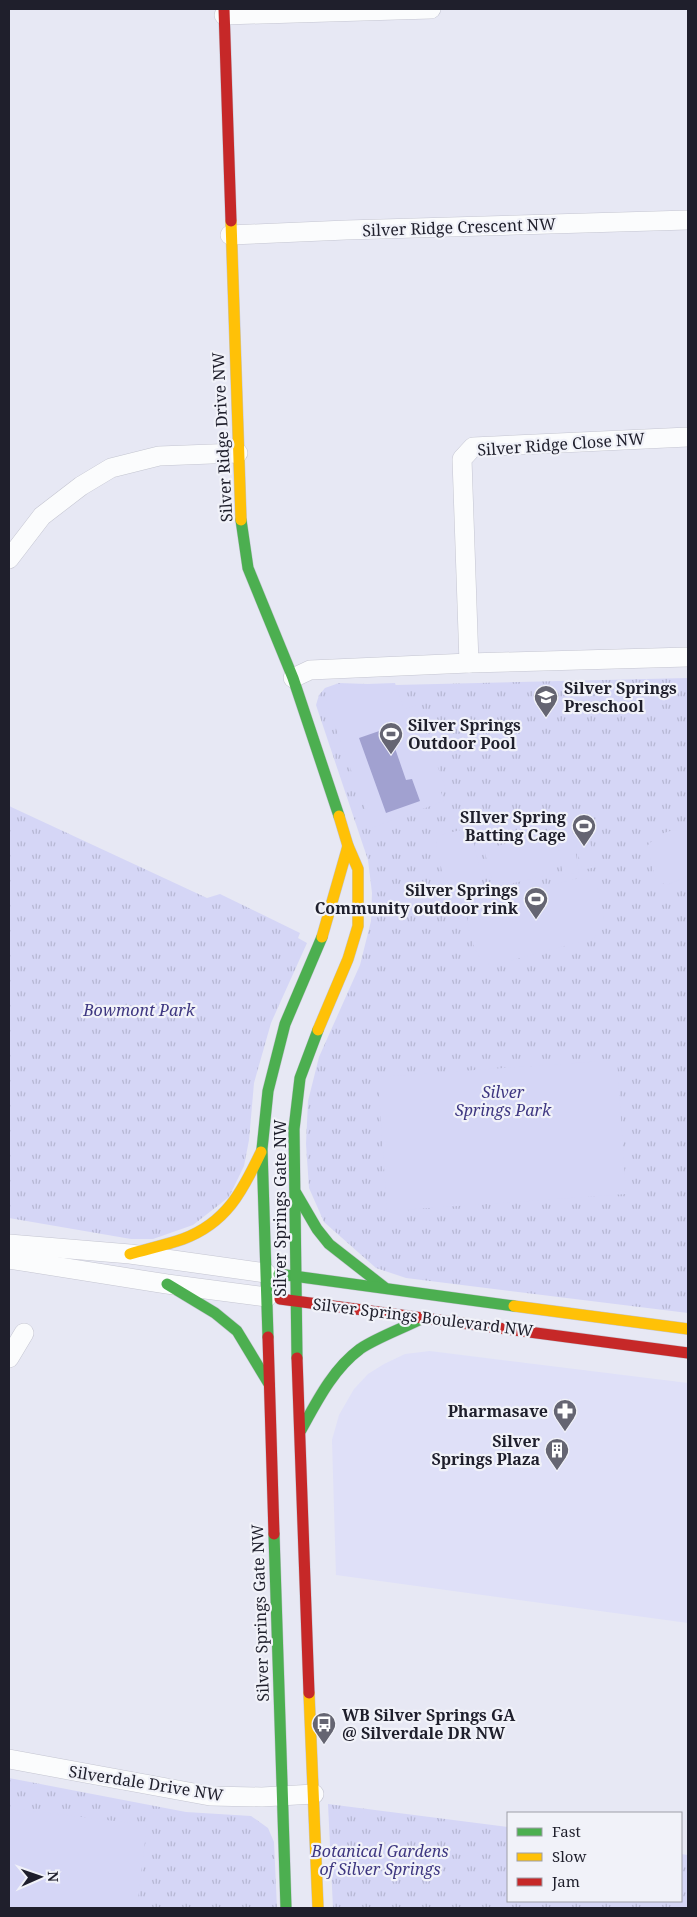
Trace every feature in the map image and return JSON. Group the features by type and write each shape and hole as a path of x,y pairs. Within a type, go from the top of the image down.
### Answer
{"street":[{"path":"224,12 431,9"},
{"name":"Silver Ridge Drive NW","path":"224,12 240,516 248,568 293,678 348,846"},
{"name":"Silver Ridge Crescent NW","path":"230,235 688,220"},
{"name":"Silver Ridge Close NW","path":"469,663 462,459 473,447 688,437"},
{"path":"9,559 42,516 81,486 111,468 159,456 238,453"},
{"path":"293,678 310,670 469,663 688,657"},
{"name":"Silver Springs Gate NW","path":"286,1908 262,1149 268,1091 285,1024 323,935 348,846"},
{"name":"Silver Springs Gate NW","path":"318,1908 301,1486 294,1129 300,1078 315,1036 348,959 358,926 358,869 348,846"},
{"path":"130,1254 154,1246 183,1240 219,1218 237,1200 262,1149"},
{"path":"294,1188 317,1229 329,1244 384,1288"},
{"name":"Silver Springs Boulevard NW","path":"9,1244 130,1254 688,1329"},
{"name":"Silver Springs Boulevard NW","path":"9,1259 167,1284 688,1353"},
{"path":"167,1284 215,1313 237,1331 270,1385"},
{"path":"301,1430 328,1381 353,1354 424,1318"},
{"path":"9,1358 24,1332"},
{"name":"Silverdale Drive NW","path":"9,1759 210,1796 262,1797 314,1794"}],"shaded area":[{"path":"388,728 406,780 412,779 420,801 386,813 359,738"},
{"path":"430,1351 688,1383 688,1623 336,1575 332,1440 339,1415 354,1389 368,1374 405,1354"}],"green space":[{"name":"Silver Springs Park","path":"688,678 688,1313 406,1278 376,1268 324,1222 309,1188 306,1144 308,1101 319,1057 360,965 371,921 372,893 368,860 316,705 319,695 325,688 339,683 395,685"},
{"name":"Silver Springs Outdoor Pool","path":"395,683 404,709 416,705 431,747 434,746 440,763 437,765 446,789 441,792 444,801 372,828 326,701 339,685"},
{"name":"Bowmont Park","path":"9,806 207,898 220,894 300,933 298,938 307,943 271,1023 254,1083 249,1140 244,1166 229,1197 193,1225 153,1239 131,1239 9,1218"},
{"name":"SIlver Spring Batting Cage","path":"586,825 596,867 582,870 572,828"},
{"path":"465,829 472,834 482,880 478,887 451,892 445,886 436,842 440,835"},
{"path":"673,830 688,832 688,876 667,885 656,881 647,846 658,835"},
{"path":"572,831 579,872 563,875 556,834"},
{"path":"546,834 556,873 494,888 484,849"},
{"name":"Silver Springs Community outdoor rink","path":"580,878 589,880 597,888 604,918 602,929 594,938 494,965 483,963 474,946 468,925 469,913 477,904"},
{"path":"617,1060 626,1194 387,1211 378,1077"},
{"path":"9,1778 186,1812 251,1816 268,1828 274,1842 277,1908 9,1908"},
{"name":"Botanical Gardens of Silver Springs","path":"328,1804 507,1827 507,1902 682,1902 682,1854 688,1855 688,1908 333,1908"},
{"path":"9,1808 147,1825 137,1908 9,1908"}],"traffic: fast":[{"path":"241,520 248,568 293,678 339,816"},
{"path":"268,1337 262,1149 268,1091 285,1024 322,937"},
{"path":"297,1358 294,1129 300,1078 318,1030"},
{"path":"296,1193 317,1229 329,1244 384,1287"},
{"path":"279,1274 514,1306"},
{"path":"167,1284 215,1313 237,1331 269,1384"},
{"path":"301,1430 326,1386 350,1357 375,1340 423,1318"},
{"path":"274,1534 286,1908"}],"traffic: slow":[{"path":"231,221 241,520"},
{"path":"318,1030 348,959 358,926 358,869 348,846 339,816"},
{"path":"322,937 348,846"},
{"path":"130,1254 183,1239 211,1224 222,1215 239,1193 261,1152"},
{"path":"514,1306 688,1329"},
{"path":"309,1693 318,1908"}],"traffic: jam":[{"path":"224,9 231,221"},
{"path":"280,1299 688,1353"},
{"path":"268,1337 274,1534"},
{"path":"297,1358 309,1693"}],"place":[{"name":"Silver Springs Preschool","path":"546,718"},
{"name":"Silver Springs Outdoor Pool","path":"391,755"},
{"name":"SIlver Spring Batting Cage","path":"584,847"},
{"name":"Silver Springs Community outdoor rink","path":"536,920"},
{"name":"Pharmasave","path":"565,1432"},
{"name":"Silver Springs Plaza","path":"557,1471"},
{"name":"WB Silver Springs GA @ Silverdale DR NW","path":"324,1745"}]}
